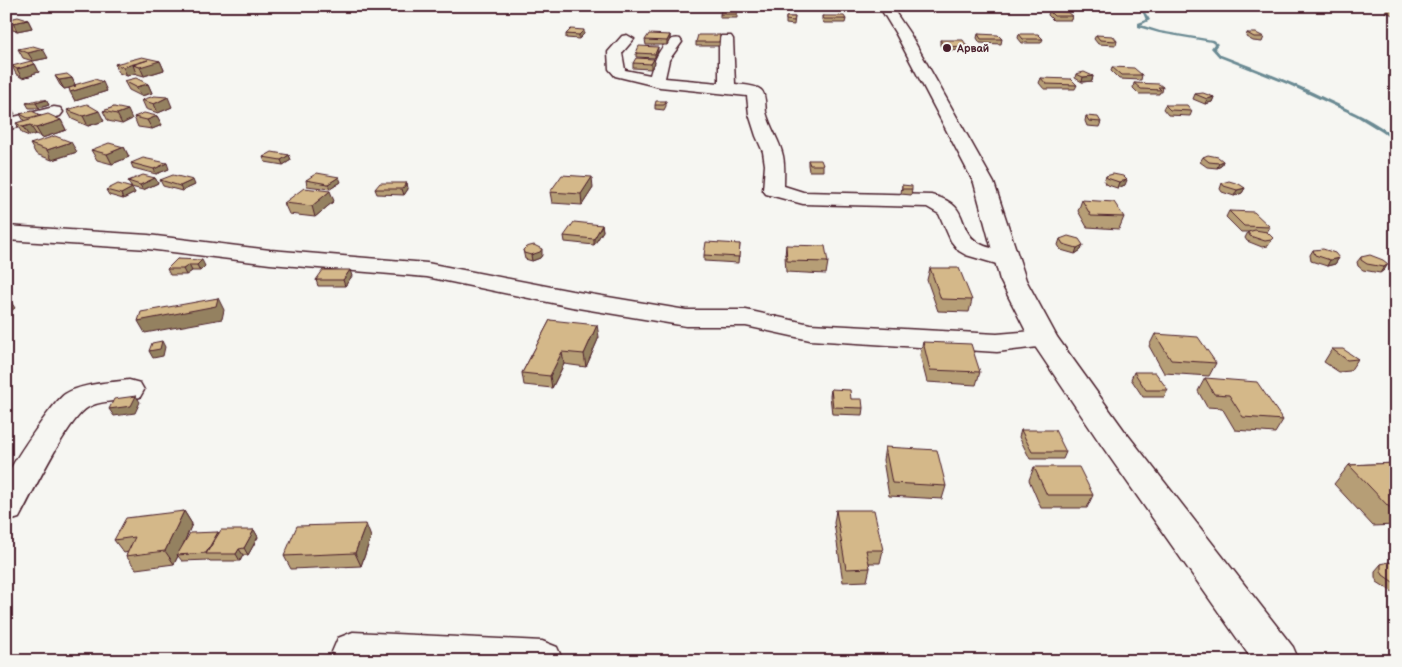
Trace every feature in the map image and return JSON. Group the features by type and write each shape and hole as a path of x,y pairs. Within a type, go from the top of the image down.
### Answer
{"street":[{"path":"885,6 903,34 984,183 1013,280 1044,339 1113,438 1278,661"},
{"path":"726,39 727,89"},
{"path":"627,40 615,52 617,69 620,73 656,81 746,90 756,95 758,114 765,136 773,152 775,165 773,190 793,197 803,198 931,202 948,210 961,241 966,247 1007,260"},
{"path":"656,81 662,60 675,42"},
{"path":"6,125 54,112"},
{"path":"6,233 148,242 270,257 427,270 572,299 686,318 746,318 810,332 997,343 1044,339"},
{"path":"6,508 61,416 74,402 90,395 129,390"},
{"path":"353,652 542,661"}],"building":[{"path":"721,10 737,10 737,14 720,14"},
{"path":"1049,11 1067,12 1072,16 1054,16"},
{"path":"822,16 844,16 846,19 824,19"},
{"path":"18,17 28,20 13,23 6,22 6,20"},
{"path":"786,17 795,17 794,21 786,20"},
{"path":"571,29 584,30 579,35 566,34"},
{"path":"1247,33 1256,33 1264,37 1254,37"},
{"path":"649,34 670,35 667,41 645,40"},
{"path":"978,34 998,35 1002,39 981,39"},
{"path":"1019,34 1038,34 1043,39 1023,39"},
{"path":"698,35 720,35 719,42 696,42"},
{"path":"1096,35 1113,36 1117,41 1100,40"},
{"path":"940,40 963,40 967,46 945,47"},
{"path":"33,46 43,49 28,53 18,49"},
{"path":"639,46 658,47 655,54 636,53"},
{"path":"142,57 160,61 140,67 133,65 148,60 123,67 115,64"},
{"path":"636,58 654,59 651,64 633,63"},
{"path":"31,61 35,64 17,69 12,66"},
{"path":"1112,67 1134,68 1142,75 1121,75"},
{"path":"1084,72 1093,76 1083,77 1076,74"},
{"path":"67,74 72,78 59,80 55,76"},
{"path":"136,78 148,84 136,87 124,81"},
{"path":"1041,78 1071,79 1077,85 1046,84"},
{"path":"95,79 103,82 70,92 69,88 76,86 74,85"},
{"path":"1134,83 1159,84 1163,87 1158,87 1161,90 1141,89"},
{"path":"1203,93 1214,97 1207,99 1195,94"},
{"path":"154,96 168,97 154,104 142,100"},
{"path":"37,100 46,100 26,103"},
{"path":"656,101 666,101 664,105 655,105"},
{"path":"87,104 99,111 83,116 67,110"},
{"path":"1165,105 1187,105 1192,111 1170,110"},
{"path":"114,107 128,110 117,114 103,111"},
{"path":"32,111 40,115 28,118 20,114"},
{"path":"144,113 157,116 147,120 134,117"},
{"path":"48,114 61,120 36,128 30,125 23,127 16,123"},
{"path":"1086,116 1098,117 1101,122 1089,121"},
{"path":"55,136 71,142 47,150 30,144"},
{"path":"109,143 124,147 107,154 91,150"},
{"path":"272,152 289,155 281,160 263,157"},
{"path":"1208,155 1218,157 1223,161 1219,163 1209,162 1203,157"},
{"path":"143,158 167,163 154,169 131,163"},
{"path":"808,160 821,160 823,165 810,165"},
{"path":"317,173 339,177 328,184 306,180"},
{"path":"1113,174 1123,176 1127,180 1119,182 1106,176"},
{"path":"143,175 155,178 140,185 128,181"},
{"path":"173,175 193,180 180,186 160,180"},
{"path":"562,175 592,177 581,194 550,192"},
{"path":"1229,181 1245,188 1237,190 1224,186 1222,183"},
{"path":"380,183 407,183 402,189 375,189"},
{"path":"118,184 132,188 121,194 106,190"},
{"path":"902,185 912,186 912,189 902,189"},
{"path":"304,188 330,191 312,206 284,203"},
{"path":"1082,200 1114,202 1124,217 1091,216"},
{"path":"1229,211 1254,212 1270,227 1244,226"},
{"path":"574,222 602,225 594,239 564,236"},
{"path":"1255,230 1267,232 1273,238 1265,241 1250,236 1248,232"},
{"path":"1068,236 1079,239 1083,245 1077,248 1063,244 1060,239"},
{"path":"706,242 740,244 739,257 704,255"},
{"path":"534,245 542,249 540,252 531,255 524,253 523,250 526,247"},
{"path":"786,245 825,246 828,262 787,261"},
{"path":"1323,249 1335,253 1339,258 1330,260 1315,255 1313,250"},
{"path":"1370,255 1388,264 1384,267 1367,264 1361,260 1361,257"},
{"path":"177,259 202,260 197,265 189,265 183,269 167,269"},
{"path":"930,268 959,268 972,300 941,299"},
{"path":"323,270 350,270 343,280 316,280"},
{"path":"218,298 216,306 138,321 141,312"},
{"path":"550,320 597,325 584,354 562,352 550,376 522,373"},
{"path":"1155,334 1198,337 1216,363 1171,360"},
{"path":"162,341 160,349 149,351 152,343"},
{"path":"923,342 971,344 980,372 930,370"},
{"path":"1332,349 1343,349 1358,359 1347,360"},
{"path":"1134,372 1155,372 1168,390 1146,390"},
{"path":"1205,378 1257,382 1283,420 1243,417 1229,395 1214,394"},
{"path":"831,389 850,390 851,399 862,399 863,408 833,407"},
{"path":"136,396 131,406 109,409 114,399"},
{"path":"1021,430 1055,430 1066,452 1032,452"},
{"path":"885,447 937,450 946,486 892,483"},
{"path":"1396,463 1396,507 1389,507 1349,465"},
{"path":"1034,467 1079,467 1093,495 1047,495"},
{"path":"836,510 874,510 883,550 866,550 870,568 846,569"},
{"path":"184,511 165,551 126,556 135,537 114,540 126,518"},
{"path":"366,524 355,553 284,556 297,526"},
{"path":"221,530 254,530 244,548 239,549 236,554 206,554"},
{"path":"218,532 206,553 177,555 190,533"},
{"path":"1389,562 1396,564 1396,584 1383,575 1381,571 1381,564"}],"waterway":[{"path":"1132,6 1144,12 1148,20 1139,24 1139,26 1159,32 1212,41 1216,44 1213,48 1220,56 1289,83 1358,115 1396,141"}],"place":[{"name":"Арвай","path":"947,48"}]}
